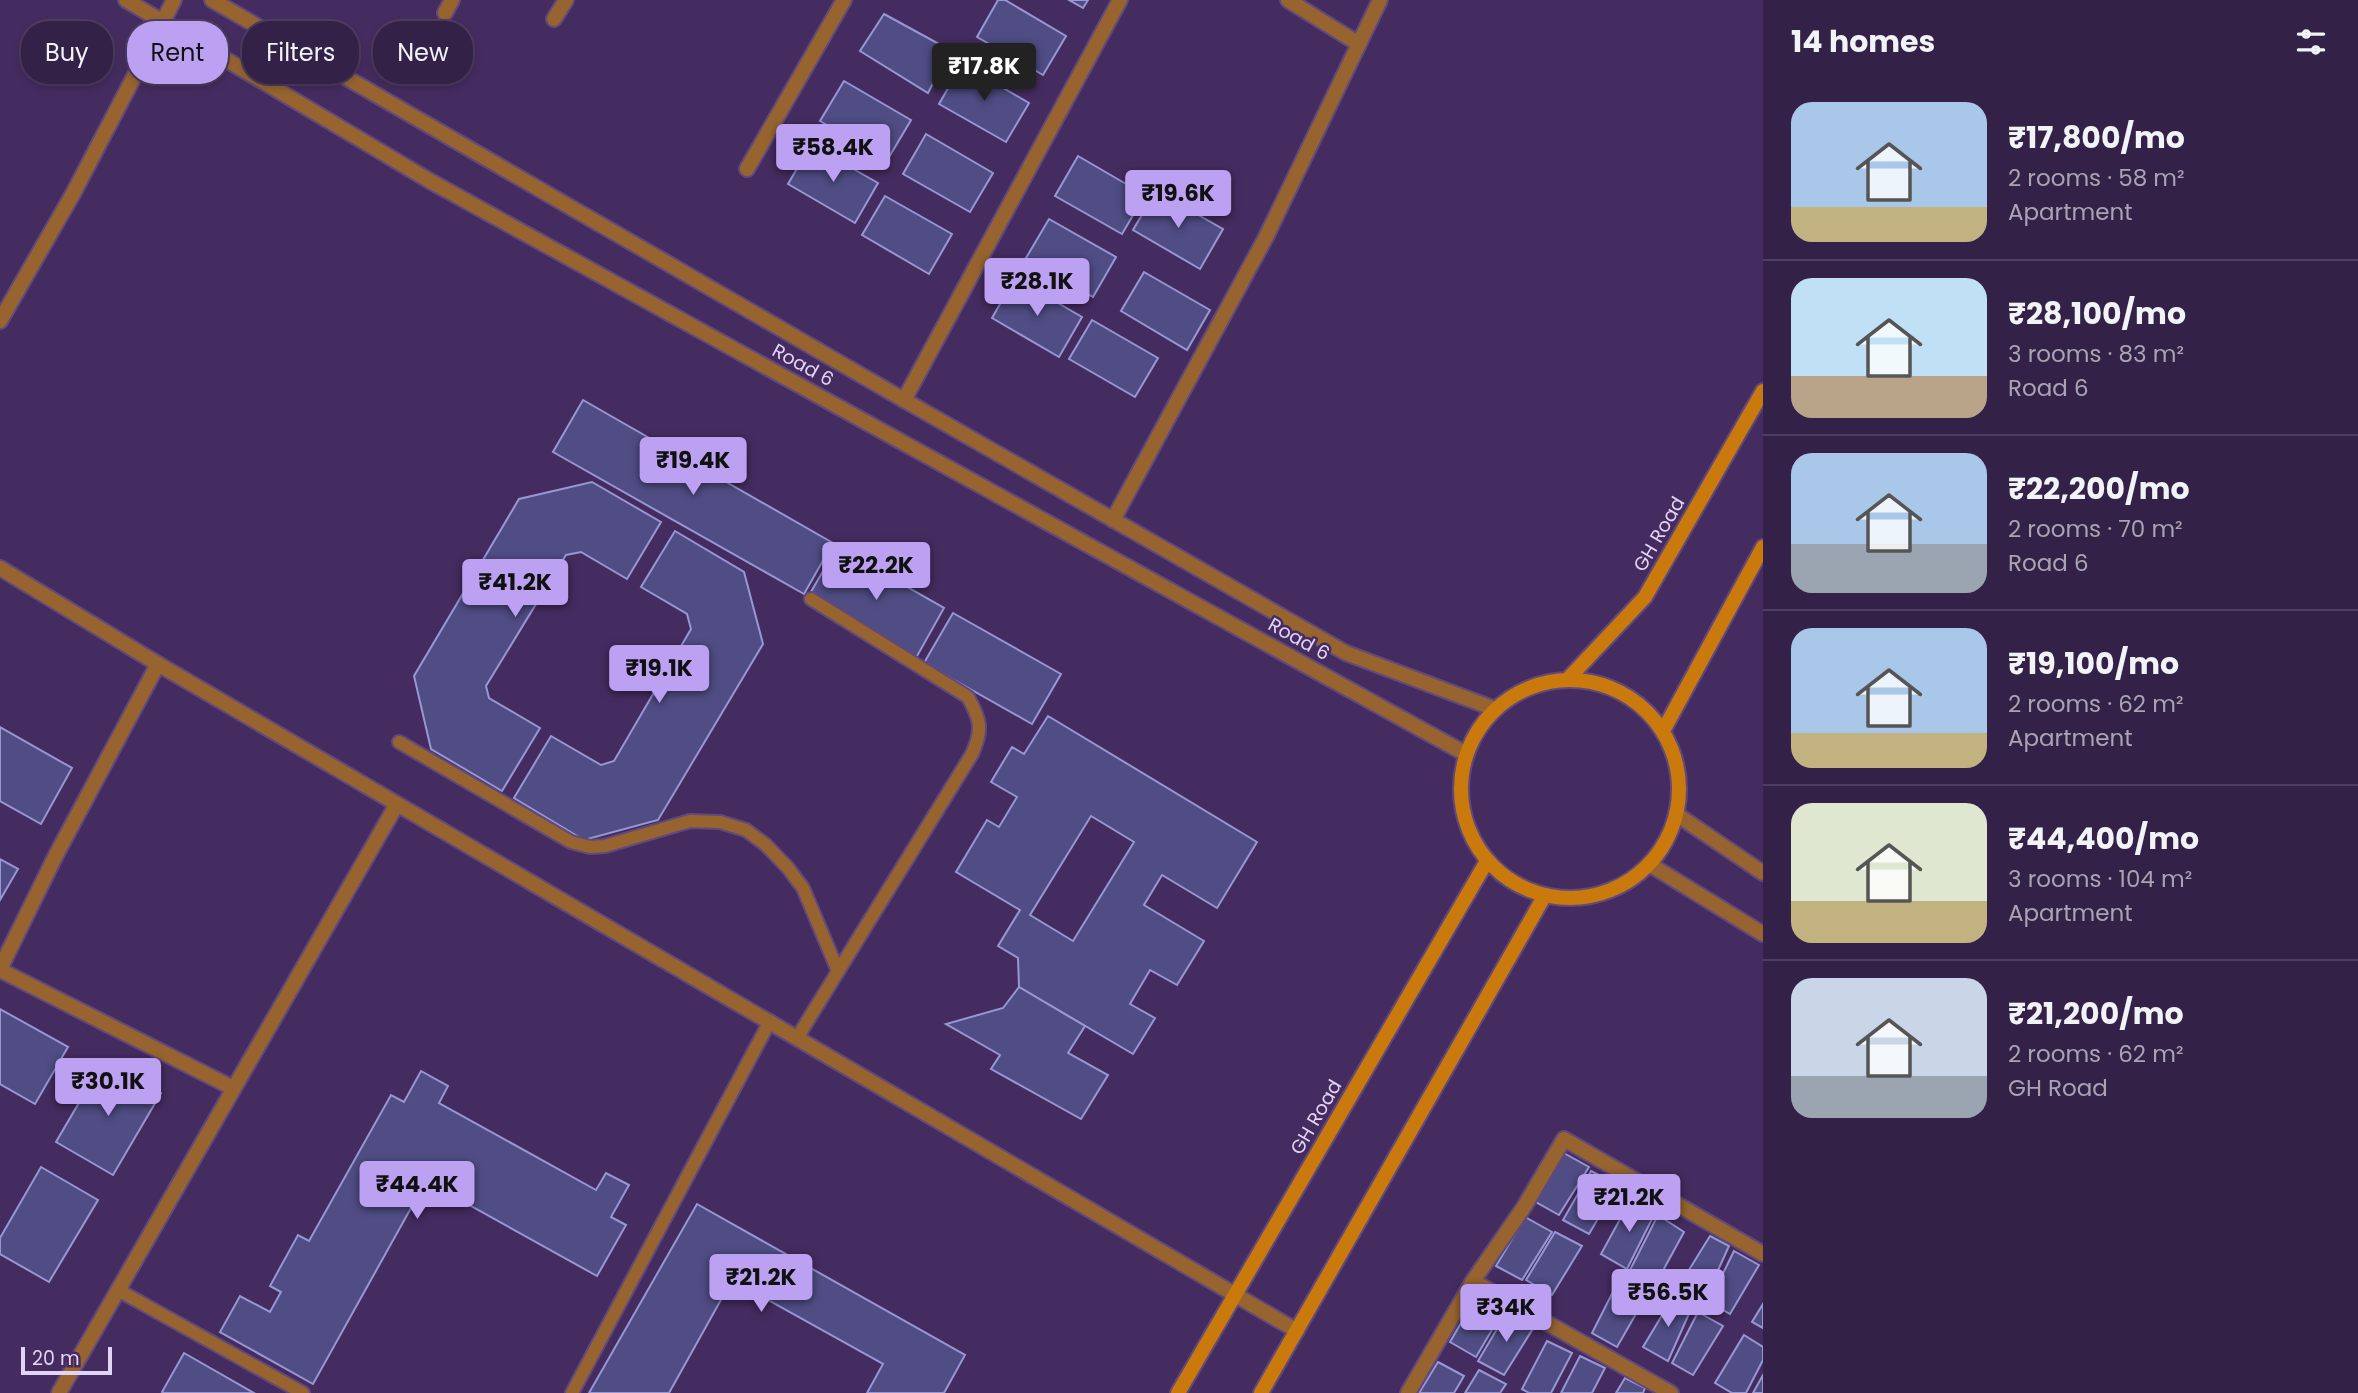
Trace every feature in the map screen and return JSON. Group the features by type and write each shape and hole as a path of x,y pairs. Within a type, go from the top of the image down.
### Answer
{"main road":[{"name":"GH Road","path":"1567,680 1644,597 1763,391"},
{"path":"1663,731 1763,547"},
{"path":"1567,680 1604,685 1637,703 1663,731 1675,757 1679,786 1676,814 1666,841 1649,864 1619,886 1583,897 1545,895 1523,888 1504,876 1487,861 1471,837 1462,810 1461,782 1466,754 1478,730 1495,709 1516,694 1540,684 1567,680"},
{"name":"GH Road","path":"1178,1393 1487,861"},
{"path":"1261,1393 1545,895"}],"street":[{"name":"Road 6","path":"126,0 161,21"},
{"path":"161,21 174,0"},
{"name":"Road 6","path":"212,0 1346,653 1495,709"},
{"path":"554,19 566,0"},
{"path":"747,169 844,0"},
{"path":"904,400 1120,0"},
{"path":"1288,0 1359,44"},
{"path":"1113,520 1266,237 1380,0"},
{"name":"Road 6","path":"228,61 430,181 1466,754"},
{"path":"0,321 74,192 129,84"},
{"path":"0,568 158,664 1297,1331"},
{"path":"158,664 55,855 0,969 233,1088"},
{"path":"59,1393 397,804"},
{"path":"1676,814 1763,873"},
{"path":"1649,864 1763,934"},
{"path":"1408,1393 1473,1282 1524,1207 1564,1139 1763,1254"},
{"path":"1473,1282 1671,1393"}],"lane":[{"path":"797,1038 972,754 980,736 979,717 968,697 811,599"},
{"path":"399,742 571,842 590,847 605,846 690,821 720,822 746,830 773,852 803,888 838,971"},
{"path":"572,1393 770,1021"},
{"path":"118,1290 303,1393"}],"building":[{"path":"998,0 1005,0 1066,36 1043,75 977,37"},
{"path":"1069,0 1088,0 1083,8"},
{"path":"884,14 950,50 928,93 860,51"},
{"path":"962,64 1029,103 1006,142 939,104"},
{"path":"844,81 911,120 888,159 820,121"},
{"path":"926,134 993,173 970,212 903,174"},
{"path":"811,145 878,183 855,223 788,184"},
{"path":"1078,156 1145,195 1122,234 1055,196"},
{"path":"1156,191 1223,229 1200,269 1133,230"},
{"path":"885,196 952,234 929,274 862,235"},
{"path":"1049,219 1116,257 1093,297 1026,258"},
{"path":"1144,272 1210,310 1187,350 1121,311"},
{"path":"1015,278 1082,317 1059,357 992,318"},
{"path":"1092,320 1158,358 1135,397 1069,359"},
{"path":"583,400 833,543 804,594 553,452"},
{"path":"592,482 661,522 627,579 581,552 566,555 486,686 489,698 540,728 502,791 431,749 414,676 519,499"},
{"path":"675,531 744,572 763,644 658,820 584,840 514,798 551,736 601,765 614,761 691,629 687,614 641,587"},
{"path":"837,547 944,608 916,658 808,597"},
{"path":"953,613 1061,674 1032,724 924,663"},
{"path":"1048,716 1257,842 1217,908 1162,875 1144,905 1204,941 1177,985 1150,970 1130,1004 1155,1018 1133,1054 1019,987 1018,958 998,946 1020,910 956,872 987,820 999,827 1017,797 991,782 1012,747 1024,754","holes":["1091,816 1134,842 1073,941 1030,915"]},
{"path":"0,727 72,768 41,824 0,801"},
{"path":"0,859 18,869 0,900"},
{"path":"1019,987 1085,1026 1068,1053 1108,1075 1081,1119 991,1069 1000,1055 946,1024 1003,1008"},
{"path":"0,1009 68,1047 35,1104 0,1084"},
{"path":"104,1060 161,1093 113,1175 56,1142"},
{"path":"421,1071 448,1086 439,1103 596,1190 606,1173 629,1185 611,1217 626,1225 597,1276 426,1181 313,1384 220,1332 240,1296 270,1312 281,1292 270,1286 298,1235 309,1241 391,1095 404,1102"},
{"path":"1562,1152 1589,1167 1559,1215 1534,1201"},
{"path":"41,1167 98,1200 49,1282 0,1254 0,1238"},
{"path":"1591,1171 1618,1185 1589,1234 1563,1220"},
{"path":"1631,1199 1656,1211 1627,1269 1601,1254"},
{"path":"697,1204 965,1355 944,1393 867,1393 883,1364 732,1280 669,1393 589,1393"},
{"path":"1658,1215 1684,1232 1654,1287 1629,1272"},
{"path":"1525,1217 1552,1232 1522,1280 1496,1266"},
{"path":"1555,1232 1582,1246 1552,1295 1526,1280"},
{"path":"1710,1236 1729,1246 1705,1299 1679,1286"},
{"path":"1734,1251 1759,1265 1730,1314 1709,1302"},
{"path":"1621,1276 1648,1293 1617,1347 1592,1333"},
{"path":"1478,1294 1505,1308 1476,1357 1450,1342"},
{"path":"1673,1297 1692,1307 1668,1361 1643,1347"},
{"path":"1763,1304 1763,1328 1752,1322"},
{"path":"1507,1312 1534,1327 1504,1375 1478,1361"},
{"path":"1698,1312 1723,1326 1693,1375 1672,1363"},
{"path":"1744,1335 1763,1347 1763,1360 1746,1393 1732,1393 1715,1383"},
{"path":"1547,1341 1572,1353 1551,1393 1529,1393 1522,1389"},
{"path":"184,1353 254,1393 162,1392"},
{"path":"1580,1356 1605,1368 1592,1393 1561,1393"},
{"path":"1438,1362 1464,1376 1454,1393 1419,1393"},
{"path":"1479,1370 1506,1384 1500,1393 1465,1393"},
{"path":"1763,1375 1763,1393 1753,1393"},
{"path":"1625,1378 1645,1388 1643,1393 1616,1393"}]}
